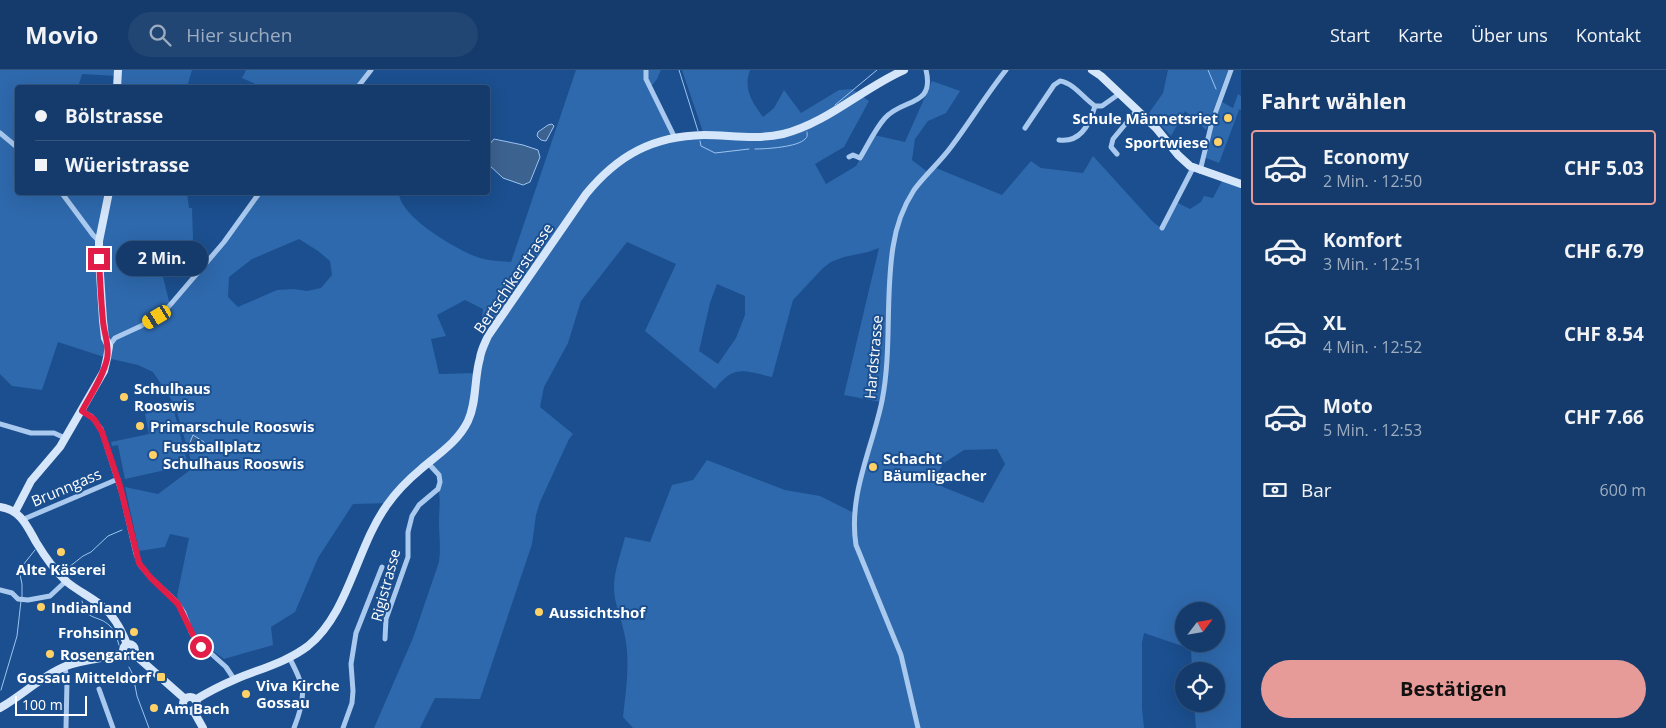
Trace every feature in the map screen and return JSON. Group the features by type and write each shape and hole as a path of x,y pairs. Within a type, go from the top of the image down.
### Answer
{"street":[{"path":"117,85 118,70"},
{"path":"359,85 371,70"},
{"path":"646,70 646,79 675,138"},
{"name":"Bertschikerstrasse","path":"196,700 234,680 289,657 307,646 327,626 343,597 374,525 387,504 410,479 460,434 473,406 480,357 488,336 586,194 601,176 618,162 654,142 704,135 753,137 784,134 818,120 872,86 904,70"},
{"path":"849,157 853,155 860,158 884,119 890,113 918,100 924,95 928,81 926,70"},
{"name":"Hardstrasse","path":"918,728 901,656 856,545 854,530 855,514 860,481 883,394 890,307 890,276 893,246 898,226 905,207 915,189 951,148 984,98 1006,70"},
{"path":"1092,70 1103,73 1119,94 1162,135 1184,161 1196,169 1241,184"},
{"path":"1162,228 1196,169 1231,70"},
{"path":"1025,128 1054,85 1060,81 1077,90 1095,106 1102,106 1119,94"},
{"path":"1059,140 1073,139 1082,132 1092,117 1095,106"},
{"path":"1117,154 1111,147 1113,139 1137,110"},
{"path":"0,133 15,146"},
{"path":"65,195 93,236 99,241"},
{"path":"15,512 31,480 56,452 82,411 104,371 108,358 109,346 105,338 103,320 99,241 108,195"},
{"path":"109,346 115,338 141,326 165,311 224,242 258,195"},
{"path":"82,411 92,417 100,427 118,479 140,565 178,604 199,644 226,667 234,680"},
{"path":"0,424 34,433 54,433 65,438"},
{"name":"Rigistrasse","path":"385,639 386,619 408,557 408,532 412,516 420,505 438,488 440,482 440,476 428,463"},
{"name":"Brunngass","path":"24,519 118,479"},
{"path":"0,507 15,512 24,519 46,557 66,581 102,606 109,613 127,644 134,648 134,654 186,699"},
{"path":"343,728 352,703 351,664 356,633 382,567"},
{"path":"0,590 12,593 18,599 25,600 50,596 66,581"},
{"path":"123,653 123,648 127,644"},
{"path":"0,708 42,678 65,667 88,659 123,653 128,657 134,654"},
{"path":"289,657 304,690 303,704 294,728"},
{"path":"65,667 67,682 66,728"},
{"path":"99,689 113,728"},
{"path":"191,697 196,700 197,706 194,710 189,711 185,709 183,703 186,699 191,697"},
{"path":"194,710 203,728"}],"shaded area":[{"path":"0,70 192,70 188,85 117,85 117,76 82,74 79,85 15,85 15,195 187,195 189,208 192,208 193,240 164,244 160,248 156,260 157,270 161,269 169,301 172,303 224,242 259,195 400,195 409,212 443,240 481,258 511,262 576,70 661,70 650,88 675,138 704,135 682,70 750,70 748,89 752,101 763,117 774,108 784,90 801,113 839,90 852,89 869,101 844,147 815,164 826,184 856,166 874,135 905,142 932,81 960,91 946,113 928,121 915,139 912,160 929,173 936,168 1002,195 1031,161 1041,168 1083,173 1093,156 1153,222 1161,228 1176,202 1190,209 1201,202 1204,196 1213,198 1223,179 1241,184 1241,728 1196,728 1195,712 1225,712 1225,662 1192,662 1191,652 1225,652 1225,602 1175,602 1175,644 1144,633 1142,643 1142,708 1144,728 633,728 623,717 627,654 624,632 614,593 616,568 625,537 650,542 672,485 693,480 707,460 785,490 820,496 854,513 881,402 844,395 879,248 831,262 793,300 772,377 740,371 728,376 715,389 645,331 676,264 627,242 581,301 568,343 544,387 540,407 573,434 540,502 532,544 480,699 435,698 420,728 374,728 413,638 439,562 440,501 438,489 440,481 428,464 391,503 353,504 318,558 295,612 271,627 273,645 224,659 199,641 177,596 189,538 170,534 165,547 139,551 125,487 158,494 193,468 175,405 153,372 138,365 107,358 58,342 42,390 12,386 0,374","holes":["299,239 330,261 332,275 321,288 307,291 294,289 277,290 238,307 228,297 229,277 252,259","717,284 745,296 745,315 736,338 718,364 699,351 710,303","465,300 483,309 482,317 495,324 477,373 439,374 431,339 446,336 437,315","997,449 1005,464 983,503 943,487 934,478 944,463 964,450"]},
{"path":"246,70 371,70 359,85 258,85 242,78"},
{"path":"1168,70 1228,70 1206,130 1185,111 1171,136 1149,113 1163,93"},
{"name":"Sportwiese","path":"1238,94 1241,96 1241,110 1237,109 1239,110 1219,163 1206,158 1212,129 1222,102 1233,108"},
{"path":"552,124 554,126 546,141 541,140 537,136 538,132"},
{"path":"494,139 538,150 540,157 530,182 523,185 503,178 490,166 490,144"},
{"name":"Fussballplatz Schulhaus Rooswis","path":"173,407 188,465 125,479 118,445 112,446 111,442 149,434 145,414"},
{"path":"193,435 204,442 201,451 190,451 189,445"}],"waterway":[{"path":"679,70 698,131"},
{"path":"835,105 877,70"},
{"path":"1208,70 1216,89"},
{"path":"755,149 796,144 806,138 807,132"},
{"path":"700,141 701,146 715,153 749,149"},
{"path":"64,571 91,552 108,536 122,530"},
{"path":"22,597 19,570 35,550"},
{"path":"1,690 17,636 21,601"},
{"path":"82,601 89,615 106,622 112,628 119,645"},
{"path":"129,667 149,728"}],"place":[{"name":"Schule Männetsriet","path":"1228,118"},
{"name":"Sportwiese","path":"1218,142"},
{"name":"Schulhaus Rooswis","path":"124,397"},
{"name":"Primarschule Rooswis","path":"140,426"},
{"name":"Fussballplatz Schulhaus Rooswis","path":"153,455"},
{"name":"Schacht Bäumligacher","path":"873,467"},
{"name":"Alte Käserei","path":"61,552"},
{"name":"Indianland","path":"41,607"},
{"name":"Aussichtshof","path":"539,612"},
{"name":"Frohsinn","path":"134,632"},
{"name":"Rosengarten","path":"50,654"},
{"name":"Gossau Mitteldorf","path":"161,677"},
{"name":"Viva Kirche Gossau","path":"246,694"},
{"name":"Am Bach","path":"154,708"}],"route":[{"path":"99,259 105,338 109,346 108,358 104,371 82,411 94,419 102,432 127,510 139,563 150,577 174,598 184,613 196,641 201,647"}]}
